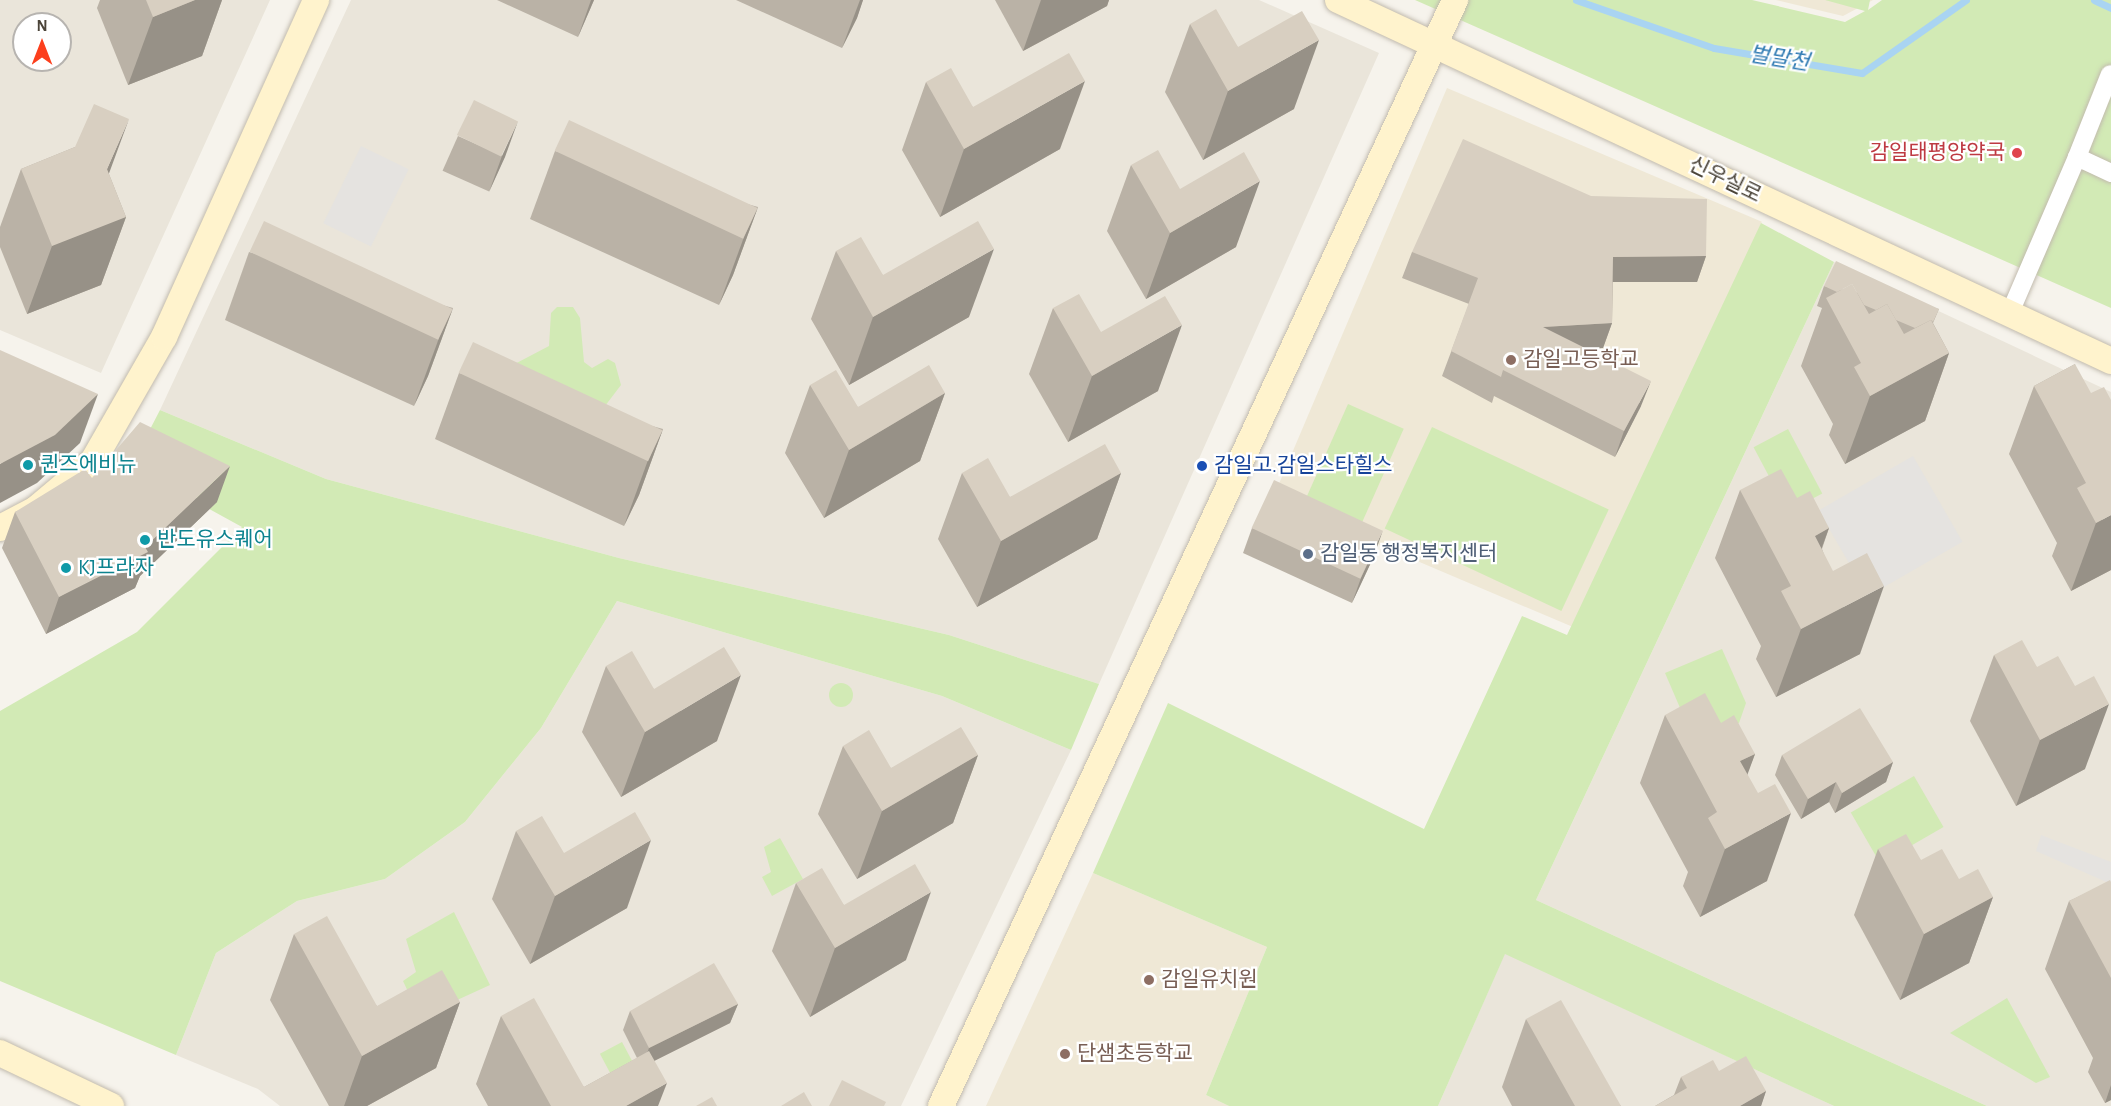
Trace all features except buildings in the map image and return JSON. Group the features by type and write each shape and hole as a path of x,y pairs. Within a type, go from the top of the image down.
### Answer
{"street":[{"path":"0,528 36,509 93,461 164,337 316,0"},
{"name":"신우실로","path":"1338,0 1436,41 2009,315 2111,361"},
{"path":"940,1106 1455,0"},
{"path":"2009,315 2110,74"},
{"path":"2077,157 2111,173"},
{"path":"0,1053 111,1106"}],"shaded area":[{"path":"0,0 270,0 101,373 0,330"},
{"path":"351,0 1259,0 1379,53 1099,684 949,635 619,558 326,479 160,410"},
{"path":"1776,0 1873,0 1843,16"},
{"name":"감일고등학교","path":"1447,88 1762,222 1587,633 1272,499"},
{"path":"361,146 409,169 371,247 323,223"},
{"path":"1834,262 2111,392 2111,1106 1987,1106 1536,900"},
{"path":"1913,456 1962,542 1868,596 1819,510"},
{"path":"617,601 942,696 1071,750 901,1106 280,1106 258,1089 176,1055 216,953 297,901 385,879 465,822 541,728"},
{"path":"2041,835 2111,862 2111,884 2036,851"},
{"name":"감일유치원","path":"1093,873 1267,947 1206,1095 1229,1106 986,1106"},
{"path":"1505,953 1834,1106 1438,1106"}],"green space":[{"path":"1415,0 1752,0 1845,22 1865,11 1825,0 1870,0 1868,10 1882,0 2111,0 2111,308"},
{"path":"1761,223 1834,262 1536,900 1987,1106 1834,1106 1505,954 1438,1106 1229,1106 1206,1095 1267,947 1093,873 1168,703 1424,829 1522,616 1567,635"},
{"path":"557,307 573,307 580,318 584,362 592,368 608,359 615,363 621,385 605,406 507,368 549,346 551,313"},
{"path":"1348,404 1404,429 1360,527 1304,502"},
{"path":"160,410 326,479 619,558 949,635 1099,684 1071,750 942,696 617,601 541,728 465,822 385,879 297,901 216,953 176,1055 0,981 0,711 137,632 242,527 131,466"},
{"path":"1432,427 1609,509 1561,611 1385,529"},
{"path":"1788,429 1822,493 1788,512 1754,447"},
{"path":"1722,649 1746,703 1739,723 1715,740 1690,731 1665,673"},
{"path":"841,683 850,686 853,695 850,704 841,707 832,704 829,695 832,686"},
{"path":"1914,776 1944,827 1880,864 1851,812"},
{"path":"780,838 803,879 772,896 762,877 771,872 764,847"},
{"path":"454,912 490,985 420,1017 403,981 416,972 406,939"},
{"path":"2007,998 2050,1077 2036,1083 1950,1033"},
{"path":"622,1042 636,1068 614,1080 600,1054"}],"waterway":[{"name":"벌말천","path":"1576,0 1714,48 1862,73 1966,0"},
{"name":"벌말천","path":"2094,0 2111,8"}],"place":[{"name":"감일태평양약국","path":"2017,153"},
{"name":"감일고등학교","path":"1511,360"},
{"name":"퀸즈에비뉴","path":"28,465"},
{"name":"감일고.감일스타힐스","path":"1202,466"},
{"name":"반도유스퀘어","path":"145,540"},
{"name":"감일동 행정복지센터","path":"1308,554"},
{"name":"KJ프라자","path":"66,568"},
{"name":"감일유치원","path":"1149,980"},
{"name":"단샘초등학교","path":"1065,1054"}]}
